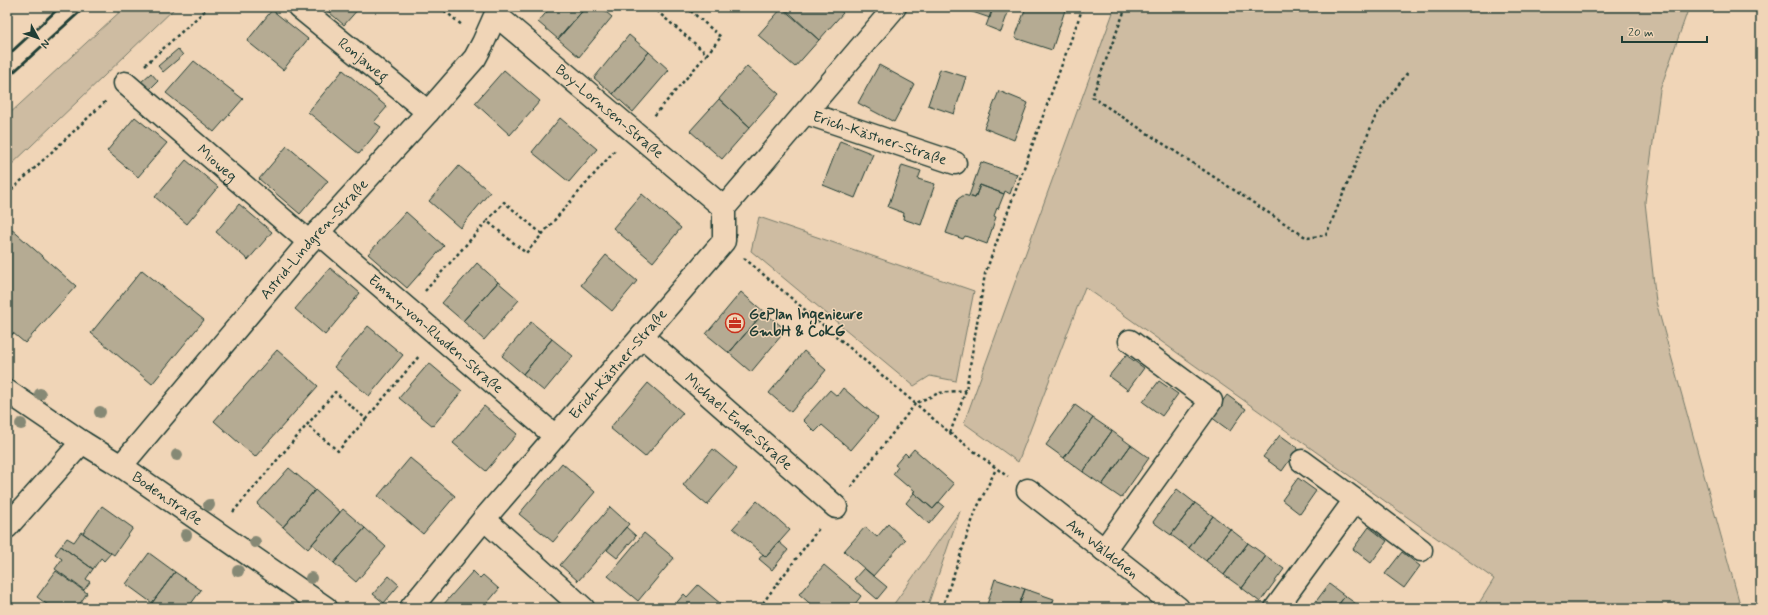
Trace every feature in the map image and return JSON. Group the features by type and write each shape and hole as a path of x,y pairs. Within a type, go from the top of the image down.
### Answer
{"street":[{"name":"Ronjaweg","path":"299,7 428,112"},
{"name":"Astrid-Lindgren-Straße","path":"121,466 314,237 475,58 498,11"},
{"name":"Boy-Lornsen-Straße","path":"498,11 634,133 724,208"},
{"name":"Erich-Kästner-Straße","path":"724,208 806,113 883,11"},
{"name":"Mioweg","path":"125,83 314,237"},
{"name":"Erich-Kästner-Straße","path":"806,113 955,163"},
{"path":"724,208 724,241"},
{"name":"Emmy-von-Rhoden-Straße","path":"314,237 408,310 555,436"},
{"name":"Erich-Kästner-Straße","path":"411,608 484,519 724,241"},
{"name":"Michael-Ende-Straße","path":"642,336 836,507"},
{"path":"1104,550 1211,401 1130,341"},
{"name":"Bodenstraße","path":"7,391 82,442 121,466 326,608"},
{"path":"7,527 82,442"},
{"path":"1302,461 1422,550"},
{"name":"Am Wäldchen","path":"1028,490 1178,608"},
{"path":"1276,608 1355,500"},
{"path":"484,519 583,608"}],"path":[{"path":"652,7 707,54"},
{"path":"487,221 526,253 721,38 686,7"},
{"path":"950,432 966,390 985,274 1083,7"},
{"path":"1126,7 1092,97 1307,238 1326,235 1376,115 1408,72"},
{"path":"408,310 504,202 542,234"},
{"path":"724,241 950,432 996,469 1028,490"},
{"path":"307,424 338,451 437,334"},
{"path":"759,608 916,403 939,392 966,390"},
{"path":"216,533 335,392 366,419"},
{"path":"942,608 976,510 996,469"}],"shaded area":[{"path":"125,7 176,7 7,169 7,116"},
{"path":"1115,7 1689,7 1660,90 1645,202 1656,302 1741,608 1476,608 1494,579 1085,287 1018,462 964,423"},
{"path":"759,217 974,291 956,381 930,376 914,386 751,251"},
{"path":"960,511 927,608 891,608"}],"building":[{"path":"323,7 360,7 344,25"},
{"path":"551,7 586,7 558,39 538,22"},
{"path":"586,7 600,7 612,17 579,57 558,39"},
{"path":"783,7 836,7 843,13 819,40"},
{"path":"958,7 993,7 990,18"},
{"path":"993,7 1010,7 1001,32 986,26"},
{"path":"1026,7 1066,7 1052,50 1015,38"},
{"path":"782,8 819,40 795,67 758,35"},
{"path":"272,10 308,39 283,70 247,41"},
{"path":"629,35 649,52 613,94 594,78"},
{"path":"178,49 183,55 163,72 158,66"},
{"path":"649,52 669,70 633,112 613,94"},
{"path":"194,61 243,99 214,132 166,93"},
{"path":"879,65 914,84 894,122 858,103"},
{"path":"747,66 779,94 750,127 719,99"},
{"path":"940,69 966,77 954,114 928,105"},
{"path":"343,70 387,107 374,122 381,127 359,154 308,112"},
{"path":"504,70 540,101 510,135 475,103"},
{"path":"151,73 158,81 149,90 141,82"},
{"path":"999,91 1028,103 1014,140 984,128"},
{"path":"719,99 750,127 722,159 690,131"},
{"path":"135,117 167,143 138,177 107,151"},
{"path":"560,118 597,149 569,182 532,152"},
{"path":"840,141 873,154 855,198 823,185"},
{"path":"287,146 328,181 300,214 259,179"},
{"path":"186,160 218,187 187,224 155,197"},
{"path":"981,162 1017,174 1010,194 1005,191 1004,194 980,185 975,198 969,196"},
{"path":"902,165 921,171 918,179 935,184 921,225 903,219 904,213 888,207"},
{"path":"459,166 490,192 460,228 429,201"},
{"path":"980,185 1004,194 994,216 996,217 987,244 965,236 963,239 946,233 958,199 964,195 975,198"},
{"path":"642,194 681,228 653,262 613,228"},
{"path":"239,204 272,232 248,260 216,232"},
{"path":"406,212 444,246 407,288 368,254"},
{"path":"9,227 76,286 25,343 13,333 12,335 7,331 7,229"},
{"path":"606,255 637,281 612,311 581,285"},
{"path":"477,263 498,282 463,321 442,303"},
{"path":"330,268 360,293 325,335 295,309"},
{"path":"142,270 204,320 152,384 91,333"},
{"path":"498,282 519,300 484,340 463,321"},
{"name":"GePlan Ingenieure GmbH & CoKG","path":"741,292 764,312 729,353 706,334"},
{"path":"764,312 786,330 751,372 729,353"},
{"path":"531,322 552,339 523,374 502,356"},
{"path":"368,326 403,355 369,396 334,367"},
{"path":"552,339 573,356 544,391 523,374"},
{"path":"277,350 318,386 255,457 214,421"},
{"path":"804,351 826,370 791,412 769,393"},
{"path":"1126,355 1144,368 1128,390 1109,376"},
{"path":"429,363 462,391 433,426 399,398"},
{"path":"1159,381 1178,394 1162,416 1143,402"},
{"path":"648,383 683,413 645,457 610,428"},
{"path":"843,388 878,418 851,450 822,425 815,432 803,420 830,390 837,396"},
{"path":"1227,395 1246,409 1230,431 1211,417"},
{"path":"1075,405 1093,418 1064,458 1046,445"},
{"path":"484,406 517,434 486,471 453,443"},
{"path":"1093,418 1112,431 1083,472 1064,458"},
{"path":"1112,431 1131,445 1102,485 1083,472"},
{"path":"1280,435 1298,448 1282,471 1263,457"},
{"path":"1131,445 1149,458 1121,498 1102,485"},
{"path":"713,449 737,469 707,505 683,485"},
{"path":"914,449 954,484 933,509 913,492 915,491 893,474 898,467 895,465 905,453 908,456"},
{"path":"410,458 455,496 423,534 378,496"},
{"path":"562,463 595,492 553,542 519,514"},
{"path":"289,468 315,490 283,527 257,504"},
{"path":"1298,478 1316,491 1300,514 1282,500"},
{"path":"1177,489 1195,503 1171,535 1153,522"},
{"path":"315,490 340,512 308,549 283,527"},
{"path":"914,493 933,509 939,502 944,506 929,524 906,503"},
{"path":"757,501 790,530 766,557 733,528"},
{"path":"1195,503 1213,516 1189,548 1171,535"},
{"path":"102,506 133,528 114,555 83,533"},
{"path":"610,507 629,524 578,581 560,565"},
{"path":"343,509 365,528 334,563 312,544"},
{"path":"1213,516 1230,529 1206,561 1189,548"},
{"path":"888,524 905,540 873,576 844,551 865,527 877,537"},
{"path":"626,527 636,536 617,558 607,550"},
{"path":"1369,527 1387,541 1371,563 1353,549"},
{"path":"365,528 386,547 356,582 334,563"},
{"path":"1230,529 1248,543 1224,575 1206,561"},
{"path":"81,532 111,553 104,561 101,558 93,569 61,546 67,538 74,542"},
{"path":"644,533 674,558 638,601 608,576"},
{"path":"779,542 788,550 772,570 759,559 763,554 766,557"},
{"path":"1248,543 1266,556 1242,588 1224,575"},
{"path":"61,546 93,569 86,579 90,582 84,590 55,569 62,559 55,554"},
{"path":"1402,552 1420,566 1404,588 1385,574"},
{"path":"149,553 175,572 152,603 126,584"},
{"path":"1266,556 1284,569 1260,602 1242,588"},
{"path":"824,565 861,596 852,608 815,608 799,594"},
{"path":"864,568 887,587 877,599 854,579"},
{"path":"56,571 87,593 77,608 52,608 37,597"},
{"path":"473,571 480,578 483,575 499,589 483,608 446,608 443,605"},
{"path":"175,572 201,590 188,608 159,608 152,603"},
{"path":"389,576 399,585 384,603 373,594"},
{"path":"995,579 1025,589 1018,608 986,608"},
{"path":"1329,584 1345,596 1336,608 1311,608"},
{"path":"698,585 726,608 672,608 684,594 687,597"},
{"path":"1025,589 1054,599 1051,608 1018,608"},
{"path":"1345,596 1362,608 1336,608"}],"railway":[{"path":"7,56 60,7"},
{"path":"7,78 85,7"}],"place":[{"name":"GePlan Ingenieure GmbH & CoKG","path":"735,323"}]}
